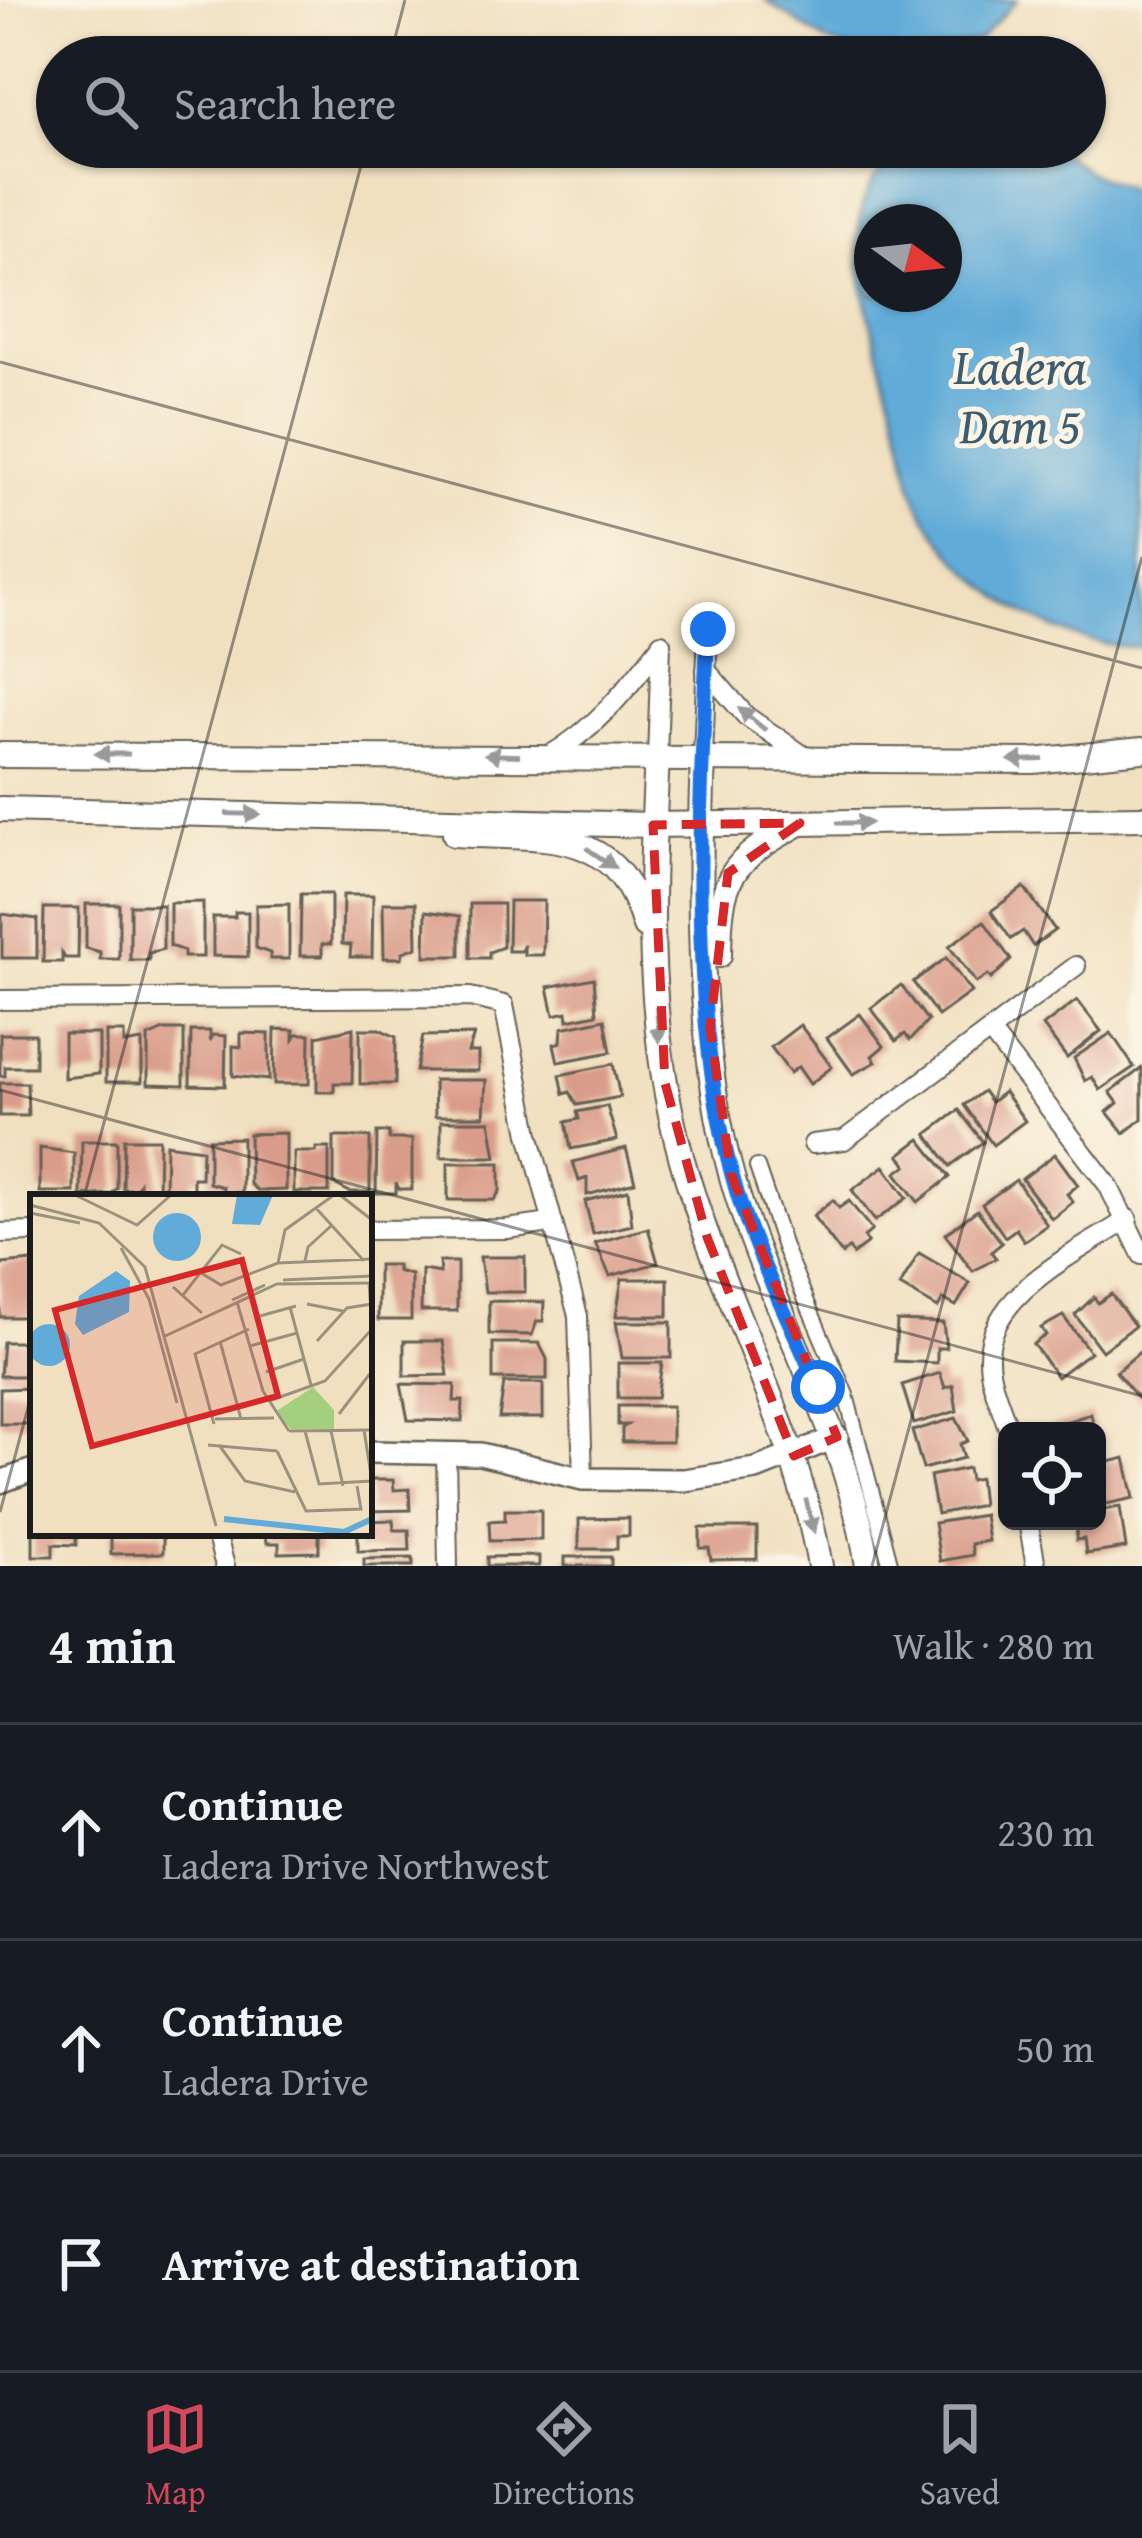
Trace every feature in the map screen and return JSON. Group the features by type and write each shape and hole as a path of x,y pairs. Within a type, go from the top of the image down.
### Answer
{"main road":[{"path":"0,754 1033,761 1142,750"},
{"path":"703,757 700,823 710,1028 731,1174 837,1437 868,1566"},
{"path":"657,758 652,952 665,1083 686,1174 794,1456 820,1566"},
{"path":"0,809 653,825 1142,818"},
{"path":"409,817 437,833 549,837 572,841 605,857 632,887 652,952"},
{"path":"710,1028 719,997 719,910 728,873 753,849 800,823"}],"street":[{"path":"703,757 708,629"},
{"path":"547,757 581,737 612,709 661,641 657,758"},
{"path":"706,670 746,716 807,758"},
{"path":"813,1144 844,1140 1076,966"},
{"path":"0,1000 470,998 504,1005 551,1223 578,1316 583,1479"},
{"path":"991,1031 1067,1128 1128,1219 1142,1255"},
{"path":"757,1167 785,1250 846,1395 891,1566"},
{"path":"1006,1422 988,1363 998,1321 1016,1299 1128,1219"},
{"path":"372,1230 507,1229 551,1223"},
{"path":"372,1452 480,1454 583,1479 726,1477 837,1437"},
{"path":"446,1452 448,1566"},
{"path":"0,1482 30,1471"},
{"path":"1030,1530 1036,1566"},
{"path":"218,1536 225,1566"}],"highlighted area":[{"path":"800,823 728,873 710,1028 731,1174 837,1437 794,1456 707,1237 665,1083 653,825"}],"water":[{"path":"765,0 1017,0 983,36 818,36"},
{"name":"Ladera Dam 5","path":"884,168 1082,168 1142,194 1142,647 1076,636 1013,606 959,561 919,505 868,312 962,312 962,204 863,204"}],"building":[{"path":"1024,887 1055,930 1033,946 1023,931 1011,939 991,911"},
{"path":"301,894 331,894 331,944 322,944 322,956 300,956"},
{"path":"343,895 373,895 372,957 350,957 351,945 342,944"},
{"path":"509,901 544,901 543,955 524,955 524,945 521,951 508,951"},
{"path":"203,902 203,957 184,957 184,951 170,946 170,903"},
{"path":"383,903 416,903 417,947 403,952 402,958 384,958"},
{"path":"86,904 119,904 119,959 100,959 100,952 86,948"},
{"path":"289,904 289,959 270,959 270,953 256,948 256,905"},
{"path":"470,904 503,904 503,947 489,952 489,958 470,958"},
{"path":"130,905 163,905 163,949 149,953 149,960 130,960"},
{"path":"44,908 79,908 78,958 65,958 62,953 62,962 43,962"},
{"path":"426,911 460,916 460,956 425,956"},
{"path":"235,912 248,912 248,957 213,956 213,917 235,917"},
{"path":"2,914 37,919 37,958 2,958"},
{"path":"984,921 1011,960 991,979 988,975 976,983 949,946"},
{"path":"946,958 971,992 938,1016 913,982"},
{"path":"594,978 597,1014 568,1020 567,1012 554,1015 548,987"},
{"path":"901,985 928,1021 910,1040 905,1034 896,1041 871,1008"},
{"path":"1077,1000 1101,1031 1067,1058 1043,1026"},
{"path":"860,1014 884,1046 872,1056 876,1062 853,1074 827,1038"},
{"path":"605,1019 611,1052 558,1062 554,1044 561,1042 562,1028"},
{"path":"800,1025 832,1067 810,1084 798,1067 790,1073 771,1047"},
{"path":"353,1028 352,1083 334,1083 334,1092 317,1092 317,1036"},
{"path":"275,1029 294,1030 294,1039 297,1034 310,1034 309,1084 274,1084"},
{"path":"360,1029 379,1029 396,1037 395,1084 360,1084"},
{"path":"164,1030 184,1030 184,1085 148,1084 148,1037"},
{"path":"191,1031 210,1031 210,1041 213,1035 226,1036 225,1086 190,1085"},
{"path":"106,1032 124,1032 124,1044 142,1041 142,1082 106,1082"},
{"path":"241,1033 269,1034 269,1080 233,1076 233,1046 241,1047"},
{"path":"1111,1033 1134,1067 1100,1090 1092,1077 1085,1081 1074,1058"},
{"path":"0,1034 35,1034 35,1067 5,1067 5,1076 0,1076"},
{"path":"64,1034 99,1034 99,1074 64,1078"},
{"path":"474,1035 468,1052 478,1052 478,1071 416,1071 423,1036"},
{"path":"613,1064 620,1097 577,1105 570,1092 564,1094 560,1075"},
{"path":"1142,1068 1142,1119 1124,1133 1107,1112 1118,1103 1110,1092"},
{"path":"434,1080 486,1080 484,1116 435,1116"},
{"path":"0,1083 27,1083 28,1116 0,1116"},
{"path":"983,1091 991,1102 1004,1092 1025,1121 993,1145 964,1105"},
{"path":"607,1106 617,1140 571,1149 566,1122 579,1119 577,1112"},
{"path":"959,1110 983,1142 950,1166 927,1134"},
{"path":"441,1121 490,1121 496,1157 441,1157"},
{"path":"377,1132 389,1132 389,1139 412,1139 412,1189 399,1189 396,1183 396,1193 376,1193"},
{"path":"286,1133 286,1190 258,1191 250,1184 249,1134"},
{"path":"334,1137 370,1137 370,1192 350,1192 334,1184"},
{"path":"242,1138 242,1193 223,1193 223,1187 209,1183 209,1139"},
{"path":"124,1139 159,1139 158,1194 139,1193 139,1184 136,1189 123,1189"},
{"path":"920,1139 950,1177 918,1202 896,1173 907,1165 899,1155"},
{"path":"82,1141 117,1141 117,1188 111,1194 81,1194"},
{"path":"166,1144 202,1149 201,1178 193,1178 193,1192 165,1191"},
{"path":"40,1148 74,1153 74,1192 40,1192"},
{"path":"316,1148 329,1148 329,1192 294,1192 294,1152 316,1152"},
{"path":"626,1148 635,1182 587,1195 587,1178 579,1181 573,1162"},
{"path":"1055,1154 1078,1185 1067,1194 1073,1202 1052,1219 1022,1179"},
{"path":"448,1163 500,1163 500,1191 494,1200 448,1200"},
{"path":"884,1166 907,1198 875,1221 852,1190"},
{"path":"1016,1180 1047,1225 1024,1241 1016,1229 1005,1237 982,1204"},
{"path":"628,1190 632,1225 593,1234 585,1201"},
{"path":"833,1200 839,1208 849,1201 872,1230 864,1237 868,1243 853,1254 849,1248 842,1254 813,1216"},
{"path":"977,1210 1002,1243 991,1252 996,1258 973,1271 945,1234"},
{"path":"648,1228 658,1263 610,1276 595,1243"},
{"path":"919,1253 970,1283 956,1306 943,1299 938,1308 900,1286"},
{"path":"480,1257 525,1257 525,1292 485,1292"},
{"path":"30,1261 30,1317 0,1317 3,1264"},
{"path":"439,1262 457,1262 457,1311 421,1311 422,1270 440,1273"},
{"path":"378,1265 397,1265 397,1271 411,1275 411,1320 378,1320"},
{"path":"622,1279 668,1279 668,1316 616,1316"},
{"path":"1111,1294 1135,1326 1102,1351 1075,1315 1094,1297 1098,1303"},
{"path":"489,1301 544,1302 543,1321 537,1321 532,1335 489,1334"},
{"path":"1063,1316 1090,1352 1057,1377 1033,1344 1046,1335 1041,1328"},
{"path":"897,1321 943,1323 946,1348 937,1348 937,1363 895,1361"},
{"path":"616,1322 671,1322 671,1358 622,1358"},
{"path":"404,1341 443,1341 448,1375 404,1376"},
{"path":"3,1342 30,1342 30,1376 0,1376"},
{"path":"493,1343 539,1343 547,1359 547,1379 493,1379"},
{"path":"1142,1350 1142,1403 1116,1372"},
{"path":"618,1363 662,1363 657,1398 618,1398"},
{"path":"940,1373 945,1388 953,1385 957,1411 914,1424 902,1385"},
{"path":"504,1383 543,1383 543,1418 499,1418"},
{"path":"401,1384 455,1385 454,1401 463,1401 462,1421 408,1420"},
{"path":"30,1388 30,1424 0,1424 0,1389"},
{"path":"618,1406 672,1406 672,1442 622,1442 622,1428 627,1425 618,1425"},
{"path":"1091,1414 1093,1422 1065,1422"},
{"path":"956,1418 968,1441 960,1444 964,1458 923,1469 912,1431"},
{"path":"1125,1458 1134,1498 1106,1504 1106,1463"},
{"path":"968,1468 970,1480 979,1478 982,1505 937,1514 930,1476"},
{"path":"372,1480 393,1480 394,1490 409,1489 410,1510 372,1511"},
{"path":"1120,1507 1126,1548 1086,1554 1084,1539 1076,1540 1077,1530 1106,1530 1106,1509"},
{"path":"505,1510 541,1510 541,1540 490,1541 489,1521 505,1520"},
{"path":"984,1515 988,1541 971,1544 973,1555 940,1561 934,1523"},
{"path":"629,1518 629,1536 617,1536 617,1549 579,1549 579,1519"},
{"path":"393,1520 394,1530 409,1530 410,1550 358,1551 358,1536 372,1536 372,1521"},
{"path":"700,1528 757,1528 757,1559 711,1560 709,1548 700,1548"},
{"path":"33,1536 76,1536 76,1545 53,1544 53,1556 33,1556"},
{"path":"111,1536 163,1536 163,1553 111,1554"},
{"path":"266,1536 319,1536 319,1552 279,1553 279,1543 267,1543"},
{"path":"539,1556 539,1566 487,1566 487,1557"},
{"path":"565,1557 611,1557 611,1566 565,1566"},
{"path":"413,1558 413,1566 364,1566 364,1559"}],"route":[{"path":"708,629 698,856 717,1097 731,1174 746,1220 818,1387"}]}
